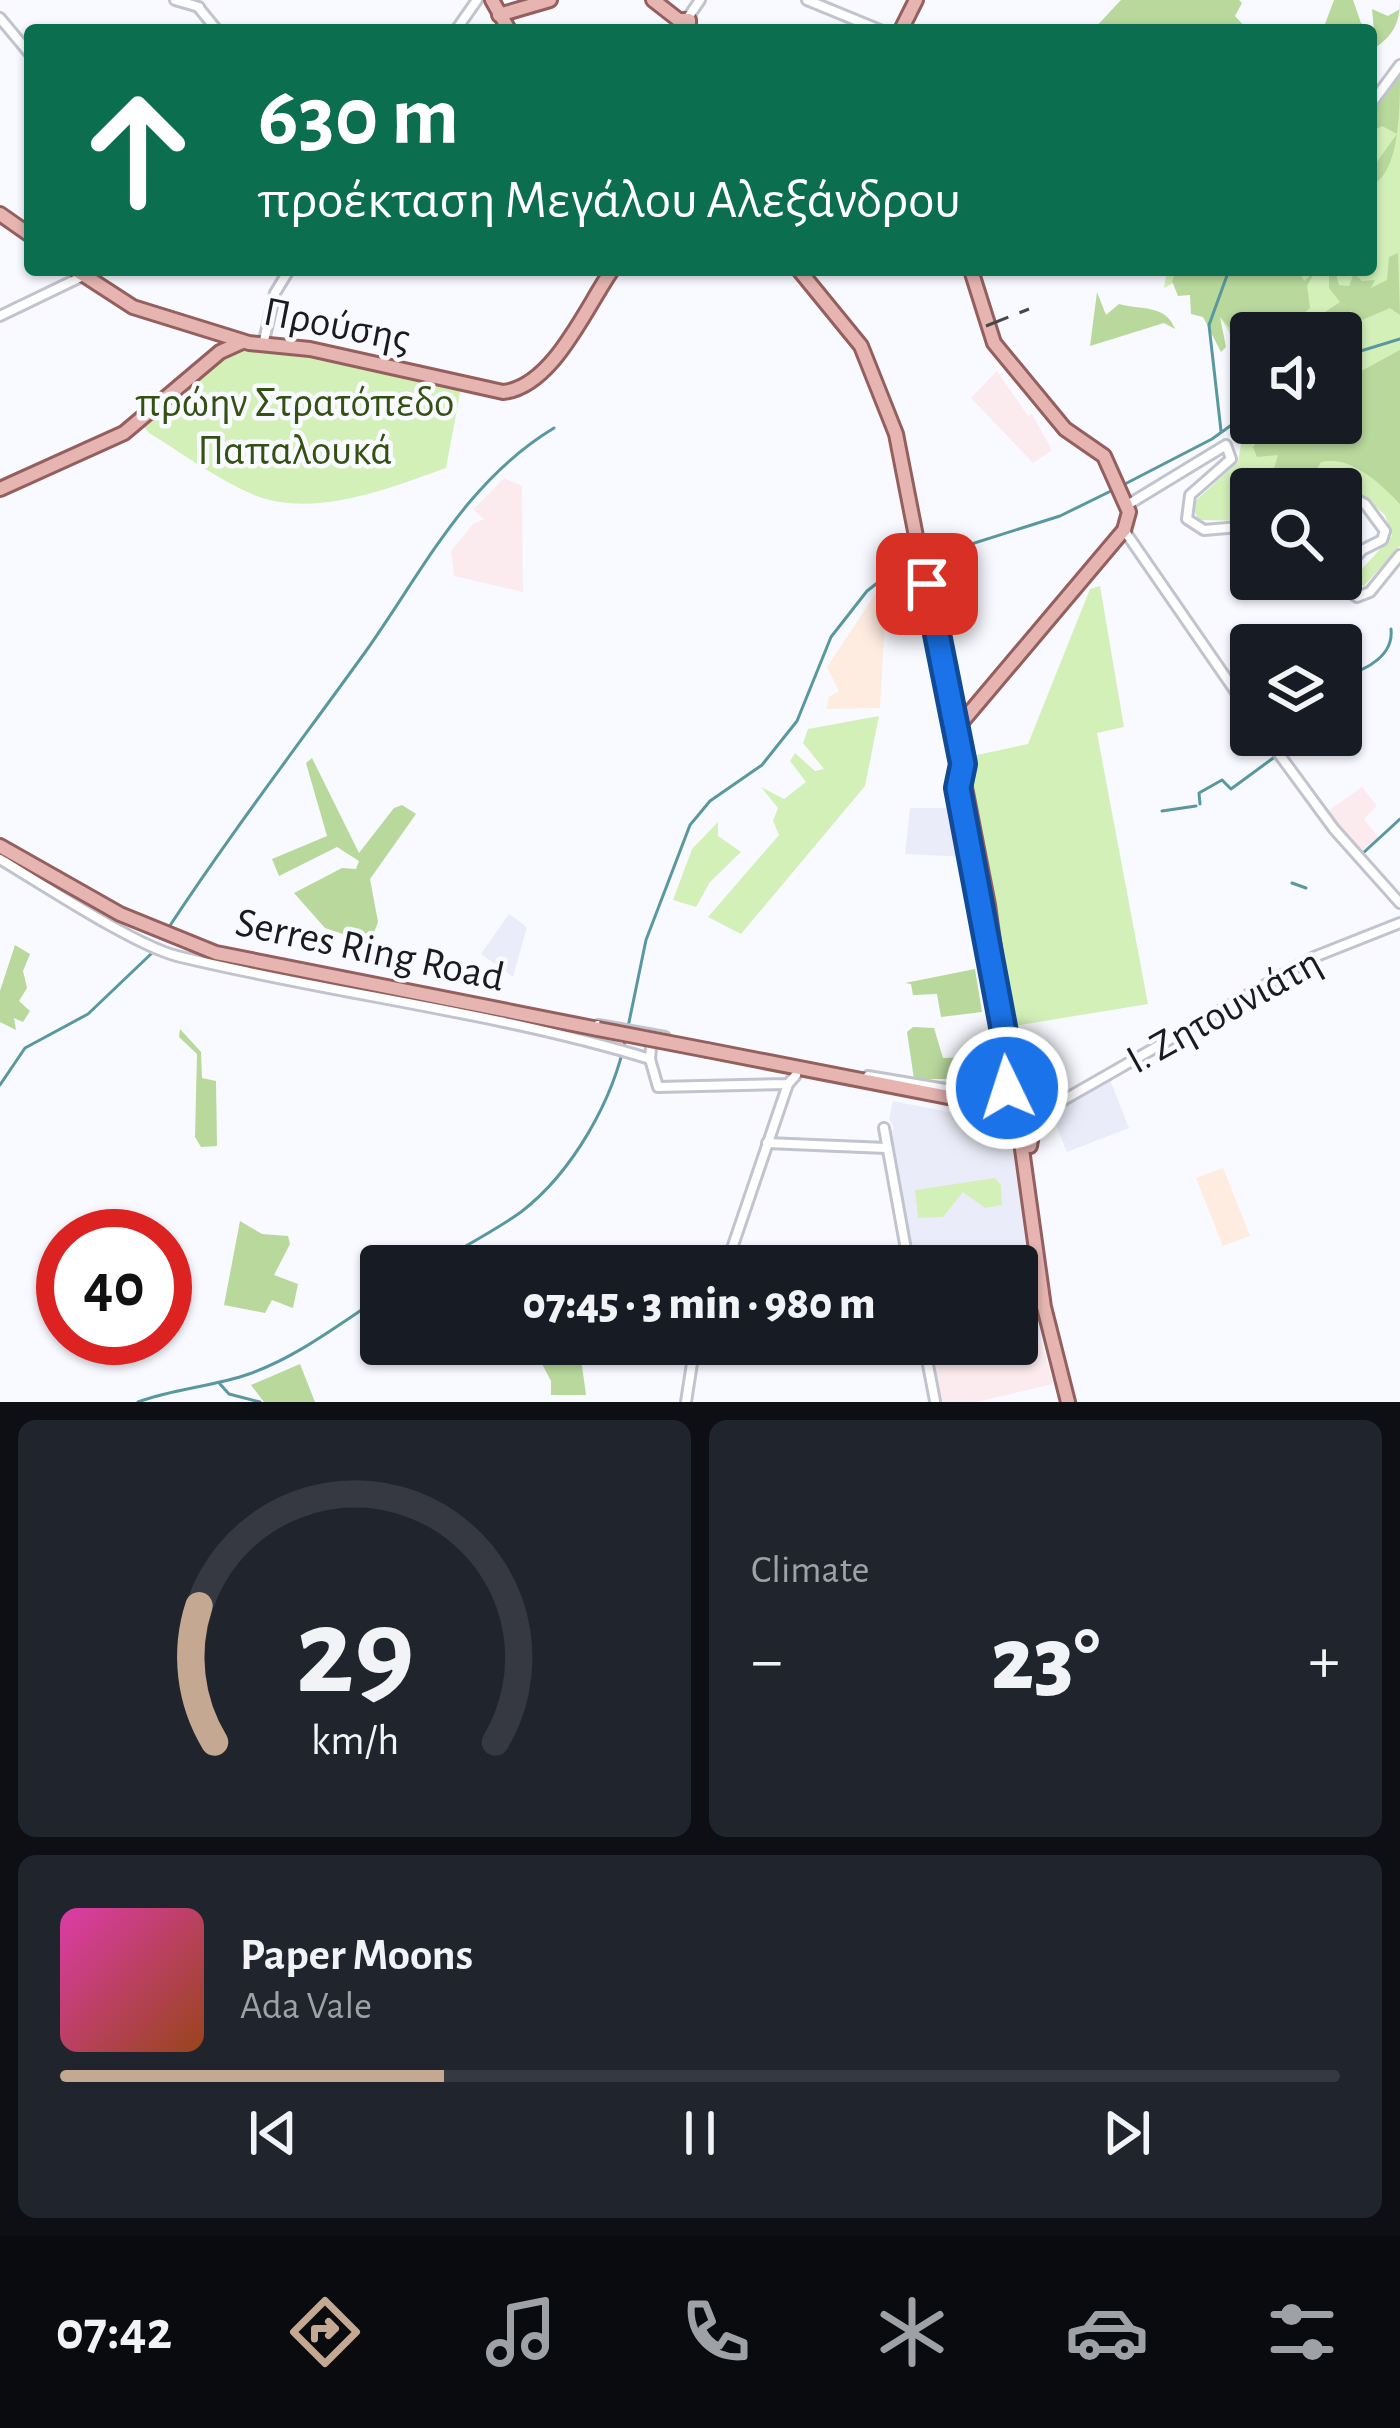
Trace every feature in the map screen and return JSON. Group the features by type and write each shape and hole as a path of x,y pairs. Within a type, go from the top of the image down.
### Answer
{"main road":[{"path":"492,0 504,24"},
{"path":"499,15 550,0"},
{"path":"653,0 688,24"},
{"name":"Προύσης","path":"84,276 136,308 244,342 512,392 526,386 557,351 608,276"},
{"path":"805,276 839,313 875,374 897,438 963,764 1025,1115 1043,1329"},
{"path":"956,729 1124,530 1128,501 1101,452 1062,426 996,346 973,276"},
{"path":"220,352 229,337"},
{"path":"0,489 126,432 220,352 244,342"},
{"name":"Serres Ring Road","path":"0,844 166,932 281,970 987,1107"},
{"path":"988,905 1013,1068 1025,1115"},
{"path":"987,932 996,957"},
{"name":"Serres Ring Road","path":"748,1059 792,1079 891,1088 1025,1115"},
{"path":"1013,1068 1007,1096 987,1107 1013,1123 1026,1146 1053,1326 1072,1402"},
{"path":"1044,1307 1072,1402"}],"street":[{"path":"175,0 208,24"},
{"path":"688,24 700,0"},
{"path":"808,0 866,24"},
{"path":"0,21 24,50"},
{"path":"1377,96 1400,65"},
{"path":"0,316 73,276"},
{"path":"262,346 276,291 285,276"},
{"path":"270,327 278,347"},
{"path":"1128,501 1227,446 1231,459 1190,495 1186,516 1204,530 1230,528"},
{"path":"1362,502 1385,531 1382,540 1362,550"},
{"path":"1124,530 1230,684"},
{"path":"1362,596 1369,594 1400,555"},
{"path":"1280,756 1334,830 1400,903"},
{"path":"166,932 311,972 584,1023 627,1026 891,1088 993,1097 1007,1088 987,932 958,788 963,764"},
{"path":"0,859 165,951 278,981 585,1038 650,1059"},
{"name":"Ι. Ζητουνιάτη","path":"1025,1115 1051,1107 1314,957 1400,923"},
{"path":"652,1032 650,1059 658,1087 792,1079 733,1245"},
{"path":"884,1128 905,1245"},
{"path":"767,1143 886,1148"},
{"path":"686,1402 692,1365"},
{"path":"928,1365 935,1401"}],"shaded area":[{"path":"997,371 1028,416 1032,414 1052,450 1033,463 971,398"},
{"path":"504,478 522,486 523,592 454,576 451,551 473,524 484,519 473,510"},
{"path":"918,571 927,616 885,624 876,593 887,581"},
{"path":"876,593 885,624 880,708 826,709 829,697 839,691 827,667"},
{"path":"1362,787 1377,806 1364,819 1379,838 1359,853 1325,813"},
{"path":"910,808 959,808 968,857 905,854"},
{"path":"509,914 527,927 513,977 481,954"},
{"path":"1110,1080 1129,1128 1067,1152 1056,1125 1063,1107"},
{"path":"893,1101 1000,1122 1013,1136 1028,1245 904,1245 885,1138 894,1128 889,1119"},
{"path":"1223,1168 1250,1236 1223,1246 1196,1178"},
{"path":"1038,1340 1053,1384 977,1402 939,1402 930,1365 1038,1365"}],"green space":[{"path":"1121,0 1242,3 1235,16 1242,24 1099,24"},
{"path":"1334,0 1353,0 1363,24 1325,24"},
{"path":"1372,9 1388,16 1399,9 1396,23 1377,45"},
{"path":"1400,73 1397,134 1382,126 1377,129 1377,101"},
{"path":"1400,74 1400,546 1364,586 1362,569 1392,536 1385,515 1362,495 1362,468 1231,468 1238,462 1241,444 1362,444 1362,312 1230,312 1230,334 1194,276 1377,276 1377,103"},
{"path":"1397,134 1388,168 1377,181 1377,162"},
{"path":"1398,253 1400,315 1390,308 1362,320 1362,312 1325,312 1340,302 1329,288 1329,276 1349,286 1353,276 1375,280 1371,288 1387,280 1389,257"},
{"path":"1166,276 1186,276 1164,288"},
{"path":"1174,276 1301,276 1304,281 1313,276 1307,286 1310,308 1305,312 1230,312 1230,328 1220,317 1226,347 1221,352 1203,317 1191,314 1190,295 1178,296 1172,281"},
{"path":"1097,292 1106,315 1119,304 1152,309 1165,315 1175,329 1164,323 1090,346"},
{"name":"πρώην Στρατόπεδο Παπαλουκά","path":"236,345 303,353 461,388 446,468 352,498 277,502 227,482 149,433 141,423"},
{"path":"1400,350 1400,504 1362,468 1332,461 1321,462 1318,468 1274,468 1278,455 1257,457 1253,447 1362,444 1362,371"},
{"path":"1230,469 1230,521 1199,520 1191,505"},
{"path":"1100,586 1124,727 1097,733 1148,1004 1014,1026 967,757 1028,744 1090,589"},
{"path":"879,716 865,786 741,934 708,917 779,835 773,821 778,808 761,787 784,799 806,782 790,761 795,753 815,771 824,769 803,743 808,729"},
{"path":"312,758 359,853 394,808 402,805 416,814 370,879 378,922 370,943 325,928 294,893 342,868 356,869 359,861 337,847 279,876 272,859 327,836 306,763"},
{"path":"718,822 718,836 741,852 710,882 696,907 673,900 692,849"},
{"path":"15,945 30,954 23,971 27,988 19,1001 30,1011 23,1022 14,1018 16,1030 0,1022 0,991"},
{"path":"975,969 982,1012 941,1017 937,994 913,995 911,984 905,983"},
{"path":"913,1027 934,1028 943,1058 1005,1056 1007,1082 996,1088 989,1068 966,1072 960,1084 950,1079 914,1079 907,1032"},
{"path":"180,1029 201,1052 202,1078 216,1081 217,1146 201,1147 195,1137 197,1054 179,1037"},
{"path":"995,1178 1001,1185 1002,1205 985,1208 963,1192 943,1217 918,1218 915,1190"},
{"path":"240,1221 262,1234 288,1236 290,1244 274,1275 298,1284 293,1308 272,1300 265,1313 224,1305"},
{"path":"300,1364 315,1402 264,1402 251,1385"},
{"path":"543,1365 582,1365 586,1395 551,1395 551,1381"}],"waterway":[{"path":"1221,431 1209,325 1227,276"},
{"path":"1362,351 1400,339"},
{"path":"1123,485 1230,426"},
{"path":"167,930 471,500 523,449 554,428"},
{"path":"927,558 1060,516 1115,489"},
{"path":"628,1027 646,940 690,825 710,801 762,765 797,721 831,637 867,591 890,573 918,561"},
{"path":"1362,669 1384,654 1391,629"},
{"path":"1200,804 1199,793 1222,780 1231,789 1276,756"},
{"path":"1162,811 1196,806"},
{"path":"1362,854 1400,819"},
{"path":"1292,883 1306,888"},
{"path":"0,1085 25,1048 88,1014 152,953"},
{"path":"467,1245 540,1196 574,1155 612,1084 626,1036"},
{"path":"138,1402 267,1367 360,1311"},
{"path":"220,1384 229,1394 260,1402"}],"railway":[{"path":"986,326 1029,309"}],"route":[{"path":"927,584 963,764 958,788 1004,1032 1007,1088"}]}
